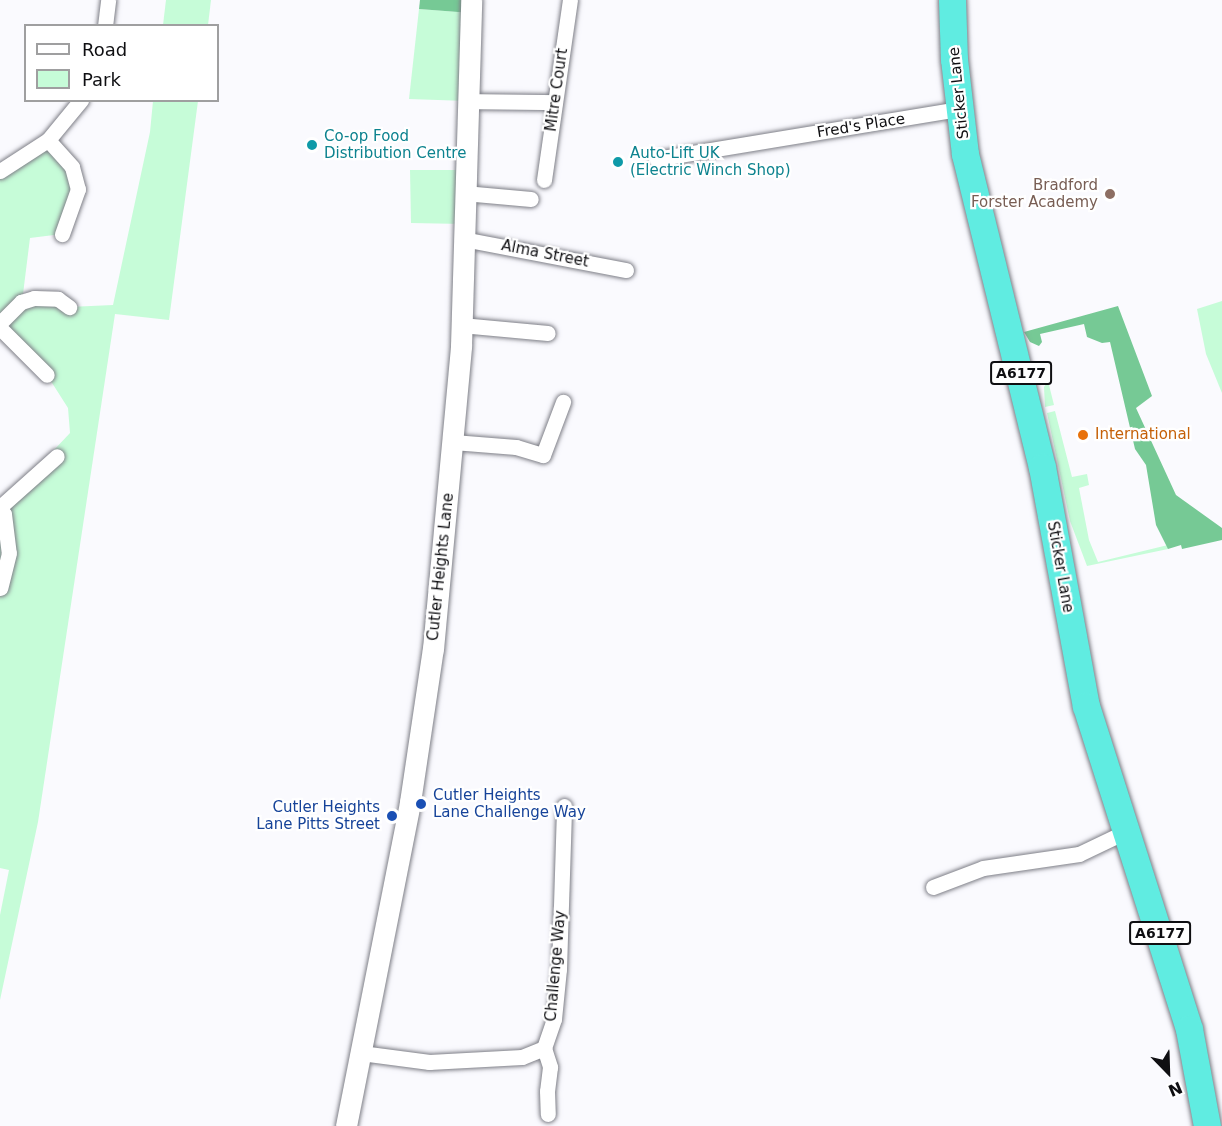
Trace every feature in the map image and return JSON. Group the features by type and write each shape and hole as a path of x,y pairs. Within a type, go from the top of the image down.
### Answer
{"highway":[{"name":"Sticker Lane","path":"952,0 958,109 965,154 1042,467 1086,706 1189,1029 1207,1126"}],"street":[{"path":"105,24 108,0"},
{"name":"Cutler Heights Lane","path":"346,1126 416,770 433,649 453,442 461,325 471,0"},
{"name":"Mitre Court","path":"544,180 570,0"},
{"path":"467,101 555,102"},
{"path":"0,171 48,140 79,102"},
{"name":"Fred's Place","path":"656,159 958,109"},
{"path":"48,140 72,167 78,189 62,234"},
{"path":"464,193 531,199"},
{"name":"Alma Street","path":"463,239 626,270"},
{"path":"0,323 21,302 34,298 58,299 69,307"},
{"path":"461,325 548,333"},
{"path":"0,328 47,375"},
{"path":"453,442 516,447 543,455 563,402"},
{"path":"0,588 9,553 4,514 0,508 57,456"},
{"name":"Challenge Way","path":"544,1048 554,1019 559,969 564,806"},
{"path":"933,887 983,868 1079,854 1125,832"},
{"path":"361,1053 429,1062 522,1057 544,1048 550,1067 547,1091 548,1114"}],"green space":[{"path":"166,0 211,0 208,24 163,24"},
{"path":"420,0 471,0 471,13 419,9"},
{"path":"419,9 471,13 467,101 409,99"},
{"path":"153,102 198,102 169,320 115,314 38,822 0,1000 0,915 9,870 0,868 0,507 70,433 68,408 47,375 0,328 0,171 48,140 78,189 62,234 30,238 22,302 69,307 113,305 150,132"},
{"path":"410,170 464,170 463,224 411,223"},
{"path":"1222,301 1222,393 1206,354 1197,309"},
{"path":"1118,306 1152,396 1136,408 1176,495 1222,528 1222,540 1182,549 1181,545 1168,549 1156,525 1146,465 1135,449 1110,342 1102,343 1087,337 1084,324 1040,334 1042,342 1039,346 1030,342 1024,332"},
{"path":"1048,381 1054,405 1045,407 1044,387"},
{"path":"1055,411 1072,477 1087,474 1089,485 1079,488 1089,540 1098,562 1168,545 1168,549 1087,566 1070,521 1047,413"}],"place":[{"name":"Co-op Food Distribution Centre","path":"312,145"},
{"name":"Auto-Lift UK (Electric Winch Shop)","path":"618,162"},
{"name":"Bradford Forster Academy","path":"1110,194"},
{"name":"International","path":"1083,435"},
{"name":"Cutler Heights Lane Challenge Way","path":"421,804"},
{"name":"Cutler Heights Lane Pitts Street","path":"392,816"}]}
